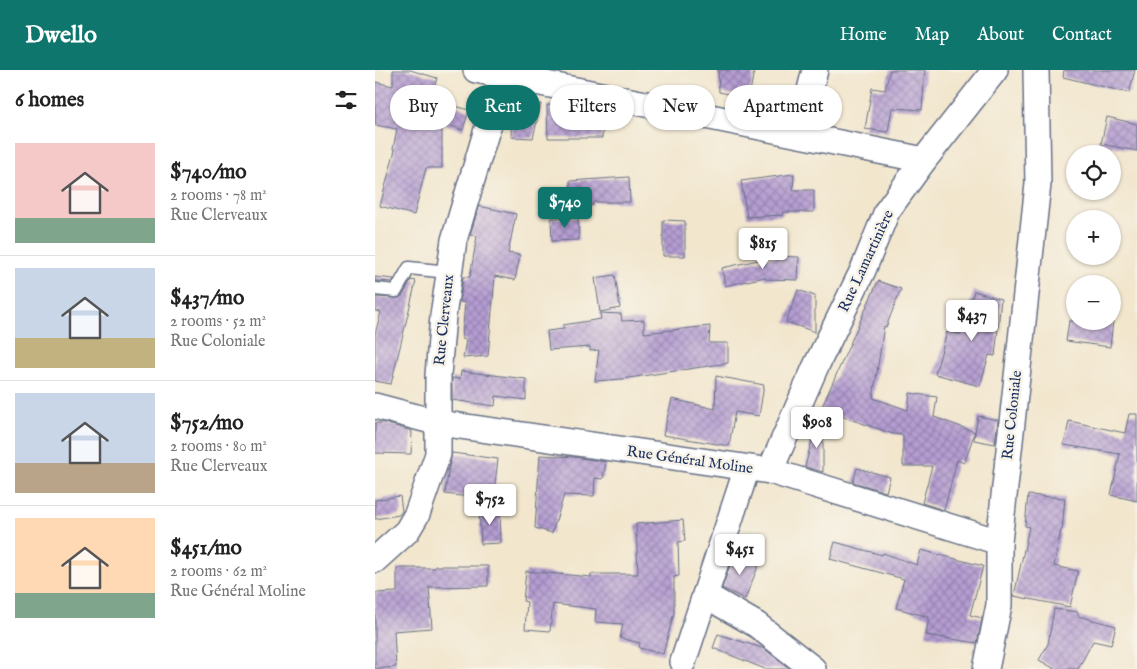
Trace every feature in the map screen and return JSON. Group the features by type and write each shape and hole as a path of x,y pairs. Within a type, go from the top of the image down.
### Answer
{"street":[{"path":"476,70 513,74 924,160"},
{"path":"799,134 815,70"},
{"name":"Rue Lamartinière","path":"683,662 705,595 759,470 815,368 863,270 887,211 924,160 995,70"},
{"name":"Rue Coloniale","path":"986,669 999,604 999,542 1038,184 1036,70"},
{"name":"Rue Clerveaux","path":"375,560 407,530 417,514 437,454 439,423 438,375 443,316 454,240 488,126 513,74"},
{"name":"Rue Général Moline","path":"375,406 439,423 759,470 999,542"},
{"path":"705,595 757,625 813,669"}],"lane":[{"path":"375,289 396,291 409,268 449,272"}],"building":[{"path":"393,70 410,70 437,78 435,85 393,85"},
{"path":"718,70 754,70 751,85 725,85 725,93 719,92"},
{"path":"890,70 925,70 922,110 892,108 888,132 865,129 872,88 885,90"},
{"path":"1064,70 1135,70 1129,93 1063,77"},
{"path":"375,82 390,85 390,128 375,125"},
{"path":"547,105 550,105 550,130 602,130 602,138 548,138"},
{"path":"456,106 466,109 466,120 463,130 456,128"},
{"path":"1107,117 1137,124 1137,151 1121,148 1121,145 1101,144"},
{"path":"397,130 442,130 442,168 426,168 414,215 380,206 395,150 393,149"},
{"path":"511,130 535,130 533,138 511,137"},
{"path":"794,174 793,190 814,190 814,212 782,212 783,215 747,217 741,181"},
{"path":"629,177 630,202 593,202 593,205 572,207 570,181"},
{"path":"479,206 516,214 508,253 520,255 515,280 495,276 488,356 463,358 466,340 462,339 465,303 460,302 463,277 470,277 477,236 470,235"},
{"path":"551,218 578,218 579,240 552,241"},
{"path":"663,220 685,221 685,256 663,256"},
{"path":"777,256 799,257 798,280 765,279 765,277 725,286 722,268"},
{"path":"615,275 620,308 600,312 595,278"},
{"path":"375,277 394,279 392,282 375,281"},
{"path":"411,280 416,281 391,384 375,381 375,334 381,312 375,311 375,297 399,298 403,295"},
{"path":"878,281 901,289 886,327 884,326 873,398 908,410 910,393 937,397 934,417 975,432 964,463 957,460 944,510 922,503 932,466 903,466 903,435 893,434 821,409"},
{"path":"798,290 815,296 815,332 786,322"},
{"path":"974,291 1001,299 995,356 989,355 980,386 935,374 947,332 960,334"},
{"path":"600,313 621,314 622,321 644,320 644,333 710,326 709,343 728,343 728,363 622,379 595,381 599,350 590,351 590,347 549,350 547,331 564,329 563,325 601,319"},
{"path":"1068,330 1112,330 1110,347 1066,341"},
{"path":"461,371 526,379 526,400 496,396 495,406 452,400 452,378 460,379"},
{"path":"716,376 764,385 759,416 735,412 729,446 663,435 672,399 715,409"},
{"path":"1129,414 1137,414 1137,501 1111,495 1120,454 1064,445 1069,421 1125,433"},
{"path":"978,416 998,420 995,444 974,440"},
{"path":"817,420 823,420 823,472 805,467"},
{"path":"375,423 384,423 412,431 411,454 375,453"},
{"path":"452,453 498,459 493,500 445,494"},
{"path":"540,455 574,457 606,462 603,479 595,478 594,496 564,495 552,533 535,528"},
{"path":"857,468 890,477 886,492 853,482"},
{"path":"1028,495 1065,498 1062,530 1054,566 1078,571 1070,607 1014,596 1029,527 1025,526"},
{"path":"400,496 402,511 399,515 375,519 375,500"},
{"path":"500,509 501,543 481,544 479,510"},
{"path":"683,520 685,541 678,542 679,576 674,577 674,613 663,654 639,648 640,643 620,638 623,624 595,622 596,609 553,604 550,631 525,629 527,602 523,601 526,571 591,577 591,574 638,574 636,524"},
{"path":"835,542 882,555 883,553 917,565 921,550 983,566 970,615 982,618 977,643 926,635 929,617 896,608 904,579 830,559"},
{"path":"734,554 759,564 745,599 722,588"},
{"path":"435,566 488,566 488,586 429,587 432,628 394,631 396,667 375,669 375,593 397,592 397,568 435,568"},
{"path":"1054,609 1078,612 1078,616 1116,626 1111,645 1093,641 1078,669 1055,669 1039,660 1048,644"},
{"path":"718,634 765,649 790,669 765,669 713,648"}]}
